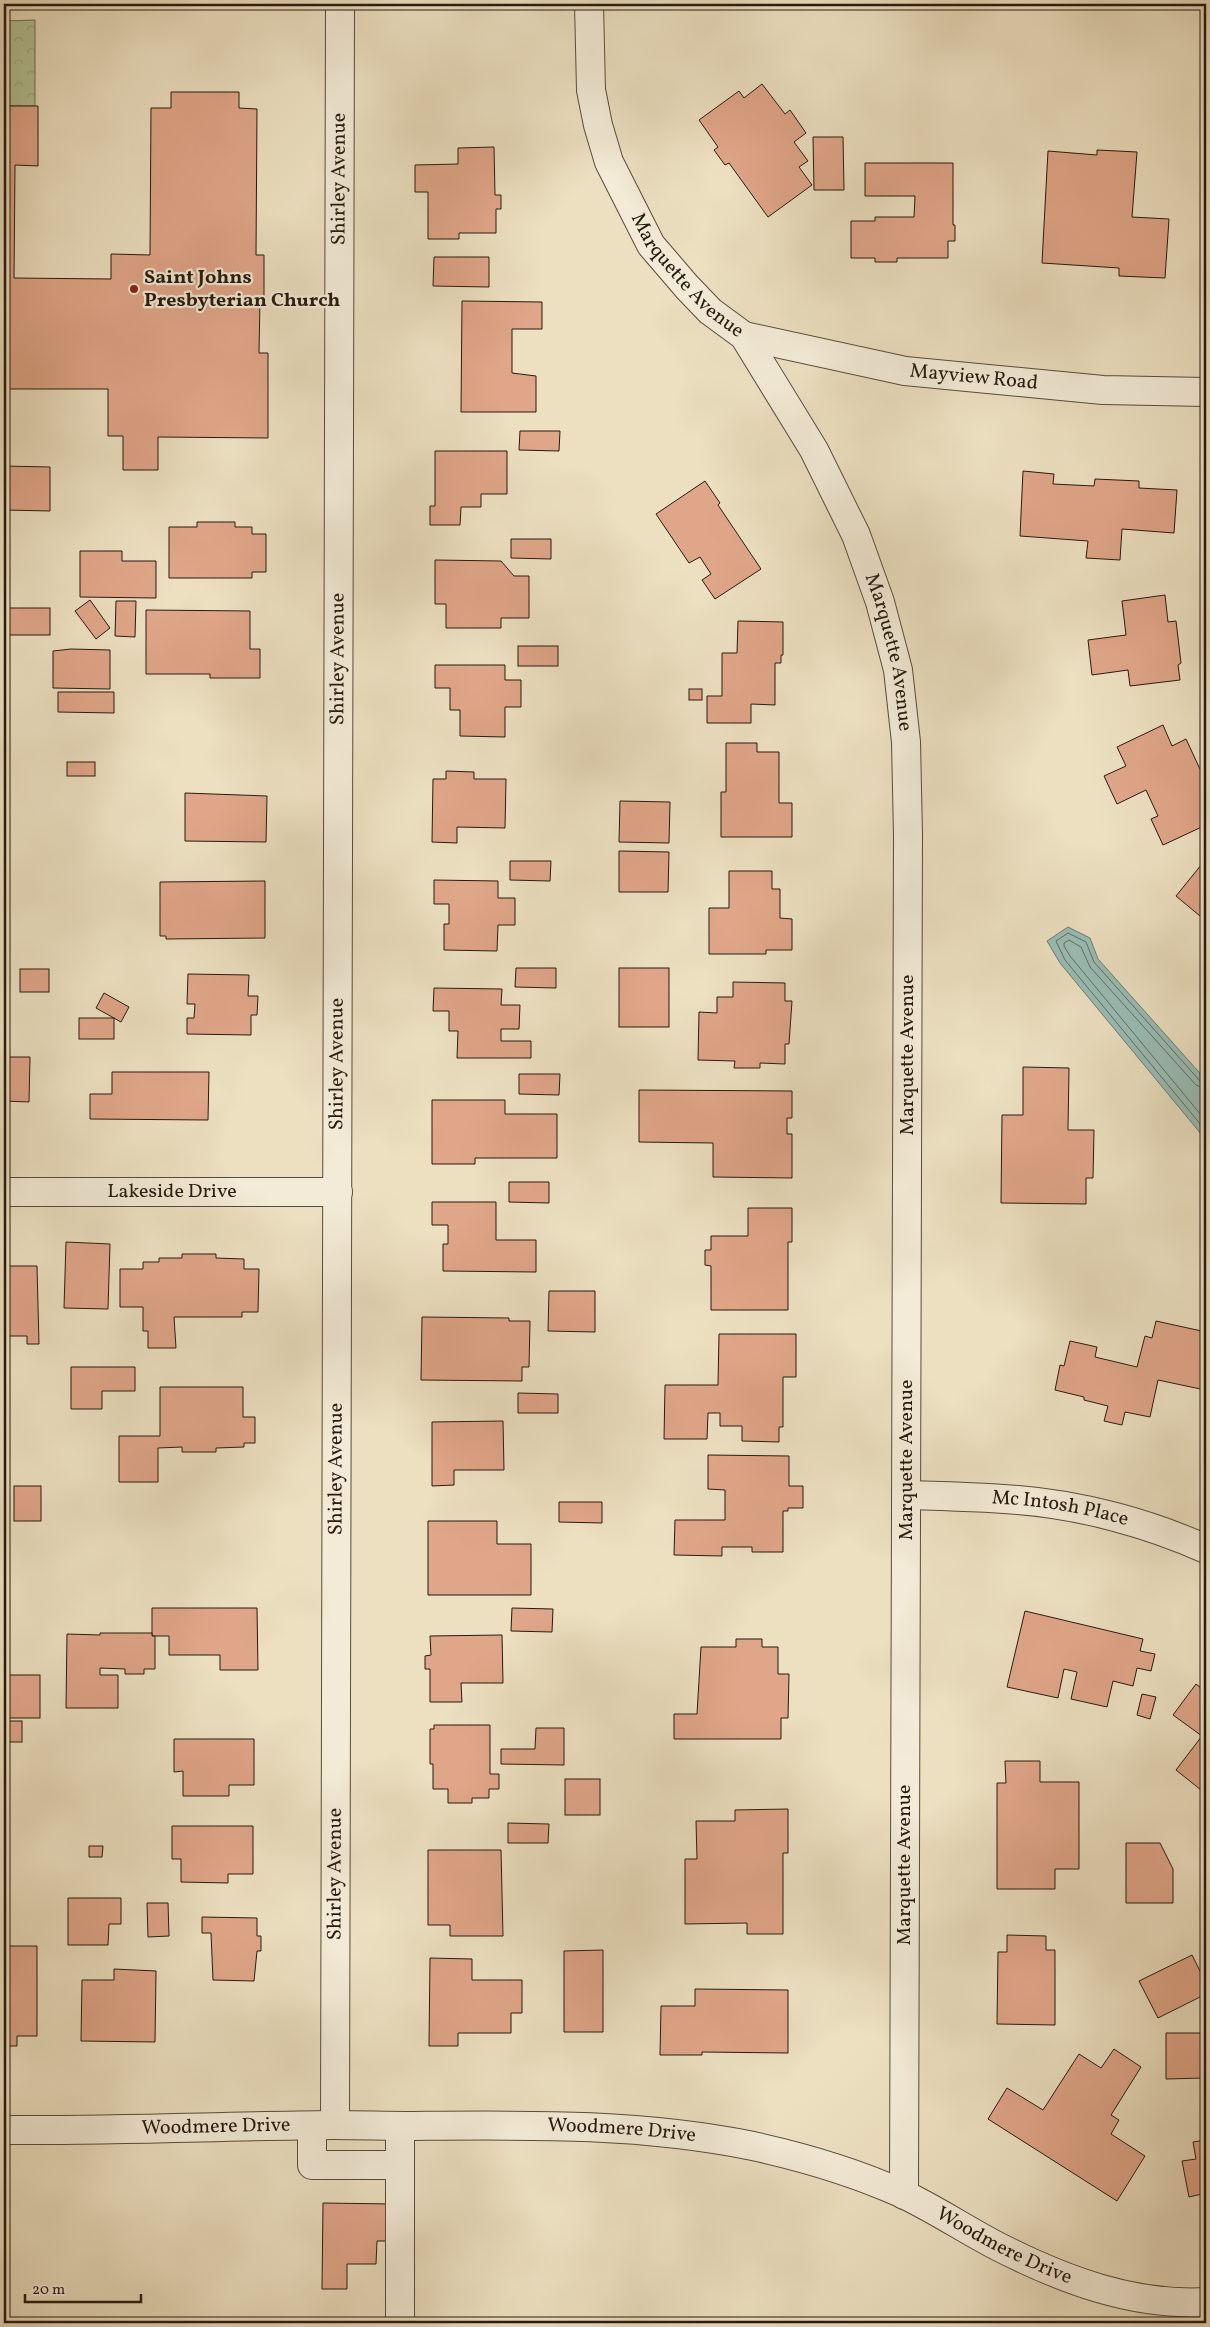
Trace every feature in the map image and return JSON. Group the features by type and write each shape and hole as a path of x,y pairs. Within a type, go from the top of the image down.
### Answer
{"street":[{"name":"Shirley Avenue","path":"340,4 338,1192 324,2125 312,2165 400,2165"},
{"name":"Marquette Avenue","path":"589,4 591,90 598,125 609,162 651,245 687,288 710,310 744,336 814,450 856,535 880,602 898,670 906,742 908,835 904,2195"},
{"name":"Mayview Road","path":"744,336 905,371 1103,390 1206,392"},
{"name":"Lakeside Drive","path":"4,1192 338,1192"},
{"name":"Mc Intosh Place","path":"907,1495 1020,1500 1093,1512 1175,1535 1206,1549"},
{"name":"Woodmere Drive","path":"4,2130 324,2125 560,2124 674,2133 756,2147 806,2159 869,2180 904,2195 1001,2248 1060,2276 1124,2296 1184,2303 1206,2302"},
{"path":"400,2126 400,2323"}],"green space":[{"path":"35,20 35,106 4,106 4,21"}],"water":[{"path":"1068,927 1090,938 1098,959 1206,1080 1206,1140 1060,963 1047,941"}],"building":[{"path":"762,84 785,114 790,110 806,133 794,142 808,161 799,167 812,185 768,217 729,163 725,165 714,150 718,147 699,120 739,91 744,98"},
{"name":"Saint Johns Presbyterian Church","path":"171,92 239,92 239,108 257,109 256,255 264,255 264,299 260,299 259,353 268,353 268,438 158,437 158,470 123,470 123,436 108,436 108,389 4,389 4,106 38,106 38,166 15,165 14,278 111,279 111,254 150,255 151,108 171,108"},
{"path":"813,137 843,137 844,190 814,190"},
{"path":"494,147 495,195 501,195 501,209 496,209 496,233 459,233 459,239 428,239 428,192 415,192 415,165 458,164 458,148"},
{"path":"1097,150 1137,152 1132,217 1169,219 1165,278 1119,276 1119,268 1042,263 1048,151 1097,155"},
{"path":"865,163 953,163 953,225 955,225 955,241 948,241 948,258 897,258 897,262 875,262 875,258 851,258 851,221 875,221 875,217 914,217 915,196 865,196"},
{"path":"434,257 489,257 489,287 433,286"},
{"path":"462,301 542,302 542,329 512,329 512,373 536,376 536,412 461,412"},
{"path":"520,431 560,431 559,451 519,450"},
{"path":"435,451 507,451 507,494 481,494 481,507 461,507 460,525 430,525 430,506 435,506"},
{"path":"4,466 50,467 50,511 4,510"},
{"path":"1023,471 1054,474 1053,484 1094,486 1095,479 1139,481 1139,488 1177,490 1174,533 1122,529 1120,560 1086,558 1088,541 1020,536"},
{"path":"705,481 720,503 718,505 761,569 715,599 702,580 711,574 700,557 689,563 656,514"},
{"path":"197,522 235,522 235,527 252,527 252,534 266,534 266,572 252,572 252,578 169,578 169,527 197,527"},
{"path":"511,539 551,539 551,559 511,558"},
{"path":"80,551 122,551 122,561 156,561 156,598 80,597"},
{"path":"435,560 501,561 514,576 529,576 529,618 501,618 501,628 446,628 446,604 435,604"},
{"path":"1165,595 1168,622 1176,621 1181,663 1178,665 1180,680 1130,686 1128,670 1092,675 1088,640 1126,635 1122,601"},
{"path":"90,600 110,628 96,639 75,611"},
{"path":"116,601 136,601 135,637 115,636"},
{"path":"9,608 50,608 50,635 9,635"},
{"path":"146,610 250,611 250,649 260,649 260,678 210,678 210,674 146,674"},
{"path":"738,621 783,622 783,655 781,655 781,663 775,663 775,705 751,704 751,723 707,723 707,696 722,696 722,653 737,653"},
{"path":"518,646 558,646 558,666 518,666"},
{"path":"71,649 110,650 110,689 53,688 53,651"},
{"path":"435,665 505,665 505,680 521,680 521,707 505,707 505,737 460,736 460,710 450,710 450,688 435,688"},
{"path":"689,689 702,689 702,700 689,700"},
{"path":"58,692 114,692 114,713 58,712"},
{"path":"1163,725 1172,746 1186,739 1206,782 1206,825 1163,845 1151,819 1158,816 1146,790 1117,804 1104,776 1126,766 1117,747"},
{"path":"726,743 757,743 757,752 779,752 779,803 792,803 792,837 721,837 721,792 726,792"},
{"path":"67,762 95,762 95,776 67,776"},
{"path":"446,771 474,772 474,779 506,779 505,828 457,827 457,843 432,842 433,779 446,779"},
{"path":"185,793 267,796 266,842 185,841"},
{"path":"620,801 670,802 669,843 619,842"},
{"path":"619,851 669,852 668,892 619,892"},
{"path":"1206,859 1206,921 1176,896"},
{"path":"510,861 551,861 550,881 510,880"},
{"path":"729,871 772,871 772,889 780,889 780,918 792,919 792,950 766,950 766,954 709,954 709,908 729,908"},
{"path":"434,880 498,881 498,898 515,898 515,925 498,925 497,951 444,950 444,924 449,924 449,904 434,904"},
{"path":"265,881 265,938 166,939 166,936 160,936 160,882"},
{"path":"516,968 556,968 556,988 515,987"},
{"path":"619,968 669,968 669,1027 619,1027"},
{"path":"20,969 49,969 49,992 20,992"},
{"path":"188,974 249,975 248,996 258,996 257,1015 251,1015 251,1035 187,1034 187,1018 194,1018 195,1004 187,1004"},
{"path":"5,976 5,1013 4,1013"},
{"path":"733,982 785,983 785,1001 792,1001 789,1044 785,1044 785,1064 760,1063 760,1068 734,1068 735,1061 698,1060 699,1012 717,1013 717,997 733,997"},
{"path":"434,988 502,989 501,1005 520,1005 519,1029 501,1029 501,1041 531,1041 531,1058 457,1058 458,1031 449,1031 449,1011 433,1011"},
{"path":"104,993 129,1007 121,1022 96,1008"},
{"path":"79,1018 114,1018 114,1039 79,1039"},
{"path":"4,1057 30,1057 29,1102 4,1101"},
{"path":"1023,1067 1069,1068 1068,1130 1094,1130 1093,1178 1086,1178 1086,1204 1001,1203 1002,1115 1023,1115"},
{"path":"112,1072 209,1072 208,1120 90,1119 90,1094 112,1094"},
{"path":"519,1074 560,1074 559,1095 519,1094"},
{"path":"639,1090 792,1091 792,1118 787,1118 787,1134 792,1134 792,1178 713,1177 713,1143 639,1142"},
{"path":"432,1100 505,1100 505,1114 557,1114 557,1158 475,1158 475,1164 432,1164"},
{"path":"509,1182 549,1182 549,1203 509,1202"},
{"path":"432,1202 496,1202 496,1240 536,1240 536,1272 443,1271 443,1244 448,1244 448,1225 432,1225"},
{"path":"748,1208 792,1208 792,1242 788,1242 788,1310 711,1310 711,1266 705,1265 705,1250 711,1250 711,1236 748,1236"},
{"path":"66,1242 110,1244 108,1309 64,1308"},
{"path":"182,1254 216,1254 216,1258 244,1259 244,1269 259,1269 258,1312 242,1312 242,1317 174,1317 176,1348 148,1348 148,1331 143,1331 143,1307 120,1307 120,1269 143,1269 143,1262 159,1262 159,1258 182,1258"},
{"path":"4,1266 37,1266 39,1344 27,1344 27,1336 4,1336"},
{"path":"549,1291 595,1291 595,1332 548,1331"},
{"path":"422,1317 509,1318 509,1321 530,1321 529,1367 522,1367 522,1381 421,1380"},
{"path":"1156,1321 1206,1332 1205,1390 1158,1380 1150,1417 1125,1412 1122,1425 1104,1421 1108,1406 1084,1400 1084,1397 1055,1390 1060,1365 1064,1366 1070,1341 1097,1347 1095,1357 1137,1367 1145,1336 1152,1338"},
{"path":"719,1334 796,1334 796,1377 783,1377 783,1427 779,1427 779,1442 742,1441 742,1426 720,1426 720,1413 708,1413 707,1439 664,1439 665,1385 718,1385"},
{"path":"71,1367 135,1367 135,1391 102,1391 102,1409 71,1409"},
{"path":"160,1387 243,1387 243,1417 255,1417 255,1443 244,1443 244,1447 216,1448 216,1452 182,1452 182,1447 158,1448 158,1482 119,1482 119,1436 160,1436"},
{"path":"518,1393 558,1394 558,1413 518,1413"},
{"path":"503,1421 504,1470 454,1470 454,1485 432,1486 432,1422"},
{"path":"708,1455 789,1456 789,1486 803,1486 803,1508 788,1508 788,1511 783,1511 783,1552 752,1552 752,1547 722,1547 722,1556 674,1555 675,1520 725,1520 725,1490 708,1489"},
{"path":"14,1486 41,1486 41,1521 14,1521"},
{"path":"559,1502 602,1502 602,1523 559,1522"},
{"path":"428,1521 497,1521 497,1544 531,1544 531,1595 428,1595"},
{"path":"152,1608 257,1608 258,1670 220,1670 220,1655 169,1655 169,1636 152,1636"},
{"path":"512,1608 553,1609 552,1632 511,1631"},
{"path":"1025,1611 1143,1639 1140,1651 1155,1654 1151,1671 1137,1668 1133,1686 1113,1681 1107,1707 1071,1699 1077,1672 1064,1669 1058,1698 1007,1687"},
{"path":"100,1633 152,1633 152,1636 155,1636 155,1669 144,1669 144,1674 125,1674 125,1669 100,1668 100,1675 118,1675 118,1708 66,1708 67,1634 100,1635"},
{"path":"502,1635 503,1683 461,1683 462,1702 430,1702 430,1669 425,1669 425,1656 431,1655 430,1636"},
{"path":"736,1639 762,1639 762,1647 778,1647 778,1674 789,1674 788,1718 781,1718 781,1739 674,1739 674,1714 697,1714 701,1647 736,1647"},
{"path":"4,1675 40,1675 40,1718 4,1718"},
{"path":"1196,1684 1206,1692 1206,1794 1176,1770 1202,1736 1173,1715"},
{"path":"1142,1694 1156,1697 1150,1719 1137,1715"},
{"path":"4,1721 22,1721 22,1742 4,1742"},
{"path":"434,1725 490,1725 490,1774 499,1774 499,1789 489,1789 489,1798 472,1798 472,1803 448,1803 448,1789 433,1789 433,1764 430,1764 430,1729 434,1729"},
{"path":"536,1728 564,1728 564,1765 501,1764 501,1749 535,1749"},
{"path":"174,1739 254,1739 254,1785 229,1785 229,1796 183,1796 183,1771 174,1772"},
{"path":"1005,1761 1040,1761 1040,1782 1079,1782 1079,1869 1055,1869 1055,1889 997,1889 997,1783 1006,1783"},
{"path":"565,1779 600,1779 600,1815 565,1815"},
{"path":"788,1809 788,1853 783,1853 783,1934 747,1934 747,1923 685,1924 685,1859 697,1859 696,1821 735,1821 735,1810"},
{"path":"508,1823 549,1824 548,1843 508,1843"},
{"path":"172,1826 253,1826 253,1874 228,1874 228,1883 181,1882 181,1859 172,1859"},
{"path":"1126,1843 1160,1843 1173,1869 1173,1903 1126,1903"},
{"path":"89,1846 103,1846 102,1857 89,1857"},
{"path":"428,1850 501,1850 503,1936 450,1936 450,1925 428,1925"},
{"path":"68,1898 121,1898 121,1924 109,1924 108,1945 68,1945"},
{"path":"147,1903 168,1903 169,1936 148,1937"},
{"path":"202,1917 257,1918 257,1936 261,1936 261,1951 257,1951 254,1981 213,1980 211,1933 202,1933"},
{"path":"1007,1935 1046,1936 1046,1950 1055,1950 1055,2025 997,2024 998,1952 1007,1952"},
{"path":"4,1946 37,1946 37,2036 17,2036 17,2046 4,2046"},
{"path":"603,1950 603,2032 564,2032 564,1951"},
{"path":"1192,1955 1206,1983 1206,1994 1158,2018 1139,1981"},
{"path":"430,1958 472,1959 472,1980 522,1980 522,2013 511,2013 511,2033 458,2033 458,2046 429,2046"},
{"path":"114,1969 156,1971 155,2042 81,2041 82,1980 114,1980"},
{"path":"695,1989 788,1990 788,2053 702,2052 702,2055 660,2055 661,2006 695,2006"},
{"path":"1166,2033 1205,2033 1205,2078 1166,2079"},
{"path":"1114,2049 1141,2067 1111,2115 1119,2120 1111,2134 1145,2156 1117,2201 988,2119 1007,2088 1043,2110 1079,2054 1101,2068"},
{"path":"1206,2140 1206,2193 1189,2197 1182,2161 1196,2159 1193,2142"},
{"path":"323,2203 393,2204 393,2241 377,2241 376,2264 347,2264 347,2289 322,2289"},
{"path":"4,2228 7,2228 7,2287 4,2287"},
{"path":"116,2319 163,2319 163,2323 116,2323"}],"place":[{"name":"Saint Johns Presbyterian Church","path":"134,289"}]}
